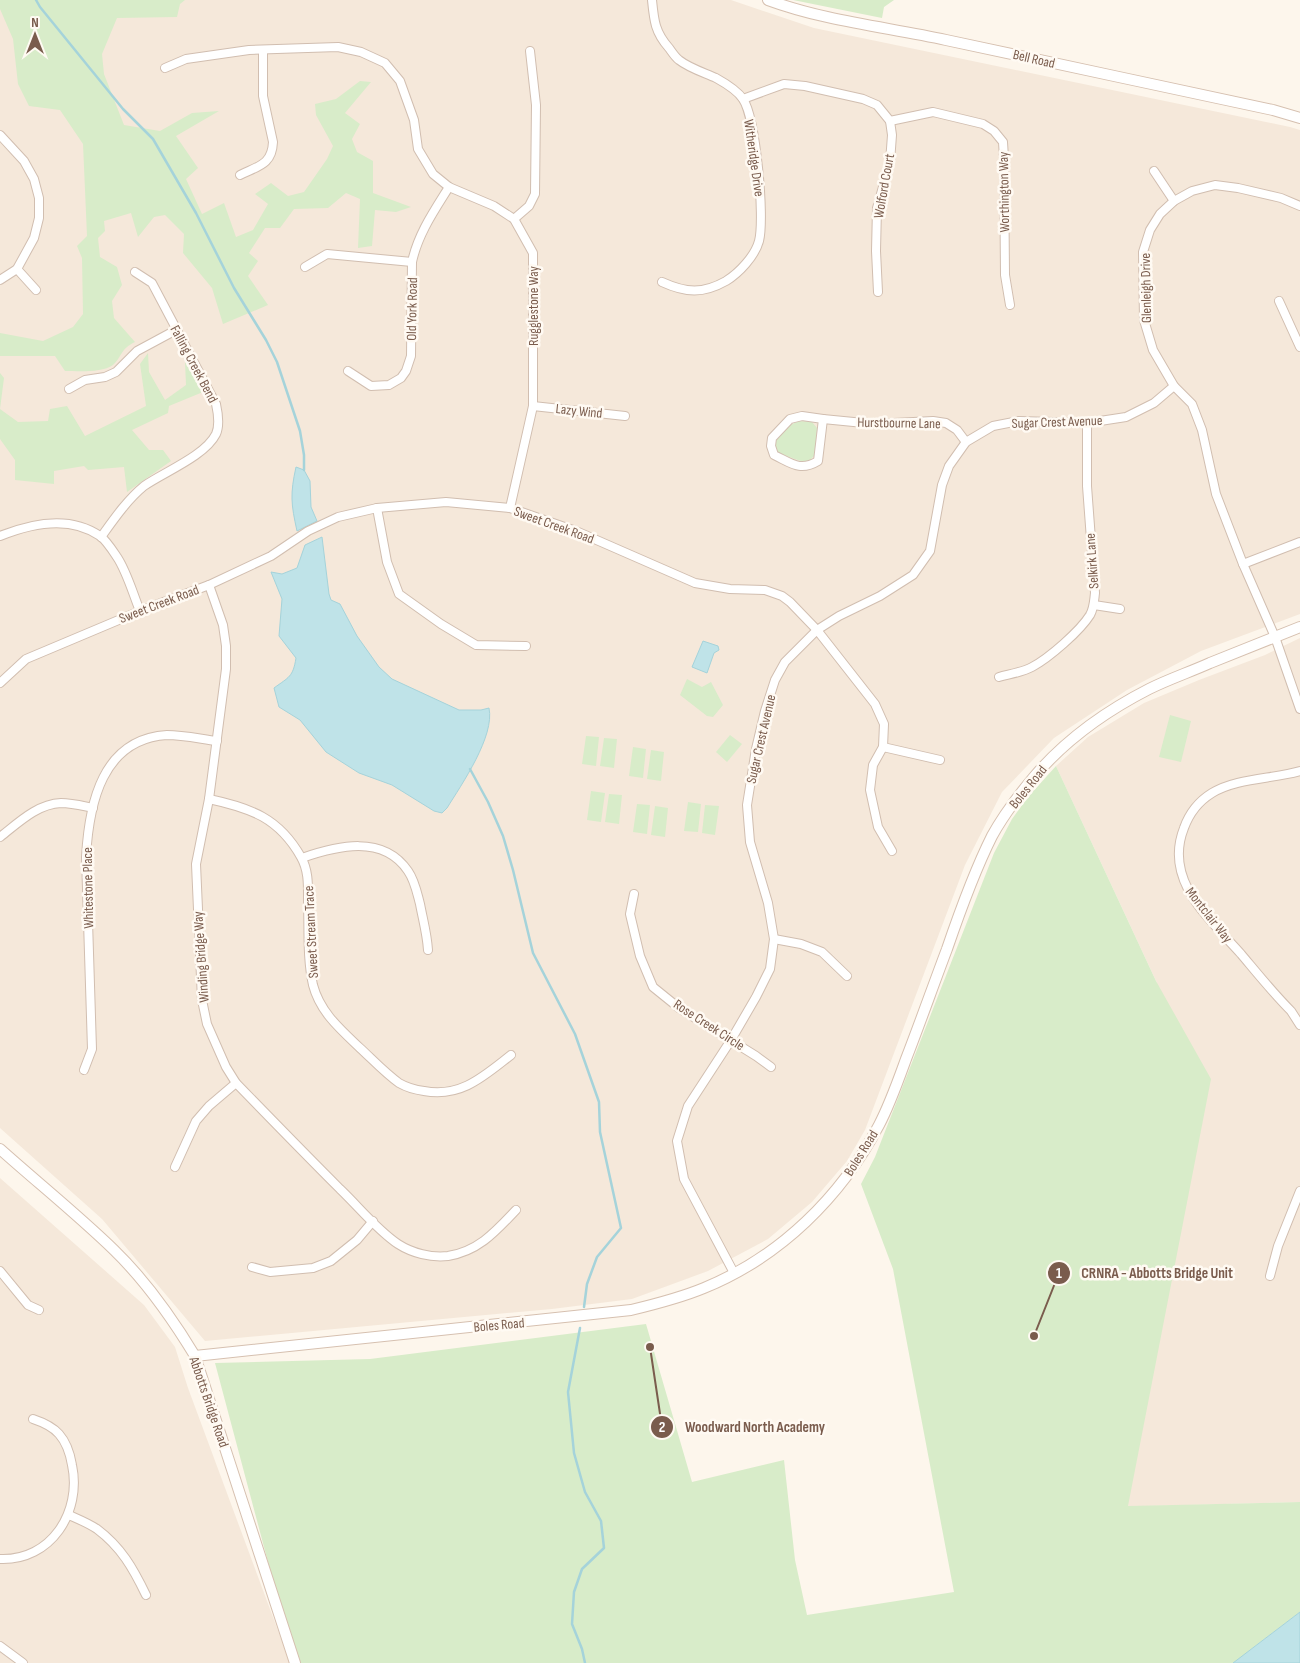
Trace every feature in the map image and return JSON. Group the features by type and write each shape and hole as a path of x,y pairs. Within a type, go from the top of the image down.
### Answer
{"street":[{"path":"652,0 654,20 660,38 679,60 726,84 743,99 784,84 805,86 864,99 877,105 890,121"},
{"name":"Bell Road","path":"768,0 842,21 981,47 1273,110 1300,118"},
{"name":"Rugglestone Way","path":"165,68 186,59 220,53 338,47 361,52 385,63 400,80 414,120 418,149 432,174 449,187 494,206 514,219 533,253 533,406 510,508"},
{"path":"240,175 267,162 273,150 263,96 263,50"},
{"path":"514,219 529,206 535,194 536,105 530,50"},
{"name":"Witheridge Drive","path":"662,282 677,289 696,292 718,286 735,276 747,262 759,242 762,222 760,183 751,123 743,99"},
{"name":"Worthington Way","path":"890,121 934,112 983,124 994,131 1002,142 1004,158 1004,275 1010,305"},
{"name":"Wolford Court","path":"878,292 876,250 878,208 890,162 892,135 890,121"},
{"path":"0,135 24,161 34,179 40,198 40,218 34,238 17,269 0,280"},
{"path":"1154,171 1174,201"},
{"name":"Glenleigh Drive","path":"1300,206 1281,198 1216,185 1192,192 1174,201 1160,214 1150,230 1143,252 1144,320 1153,350 1174,386 1192,404 1202,430 1216,494 1243,564 1275,637 1300,709"},
{"name":"Old York Road","path":"348,371 371,386 389,385 400,378 406,371 411,356 412,262 415,247 424,226 449,187"},
{"path":"305,267 327,254 412,262"},
{"path":"17,269 36,290"},
{"name":"Falling Creek Bend","path":"102,537 126,504 144,487 191,458 208,445 216,434 219,419 216,404 152,282 135,272"},
{"path":"1280,301 1300,347"},
{"path":"69,389 85,380 105,377 116,372 137,351 176,330"},
{"name":"Sugar Crest Avenue","path":"734,1273 684,1179 677,1141 688,1106 731,1040 770,969 774,939 768,903 750,842 747,805 763,720 775,680 785,662 817,630 839,616 880,596 913,575 930,551 942,485 948,466 966,442 992,426 1018,421 1087,423 1126,417 1154,403 1174,386"},
{"name":"Lazy Wind","path":"533,406 624,416"},
{"path":"802,416 823,419 818,461 809,466 799,467 774,455 770,446 772,438 790,419 802,416"},
{"name":"Hurstbourne Lane","path":"823,419 874,424 933,421 946,423 956,430 966,442"},
{"name":"Selkirk Lane","path":"999,677 1032,668 1076,632 1090,616 1094,605 1095,593 1087,486 1087,423"},
{"name":"Sweet Creek Road","path":"0,683 26,658 140,610 209,585 270,556 308,531 338,517 378,508 446,502 510,508 576,531 695,583 730,589 765,590 782,596 790,602 817,630 875,704 884,724 883,747 873,765 870,790 878,828 892,851"},
{"path":"378,508 386,562 399,594 476,646 526,646"},
{"path":"0,534 33,525 61,522 84,528 102,537 118,559 140,610"},
{"path":"1243,564 1300,542"},
{"name":"Winding Bridge Way","path":"209,585 223,625 226,646 226,669 209,798 196,864 202,1000 207,1024 226,1067 236,1083 372,1222 397,1243 413,1252 430,1256 448,1256 469,1250 490,1237 516,1210"},
{"path":"1094,605 1120,609"},
{"name":"Boles Road","path":"195,1356 631,1310 672,1300 706,1288 768,1253 797,1231 822,1206 866,1148 894,1092 962,905 993,835 1034,776 1087,727 1118,706 1151,688 1300,628"},
{"name":"Whitestone Place","path":"84,1070 92,1050 86,857 87,834 101,780 120,753 135,743 153,737 169,735 217,741"},
{"path":"883,747 940,760"},
{"name":"Montclair Way","path":"1300,772 1235,784 1211,794 1198,804 1187,819 1181,836 1178,854 1183,879 1189,892 1214,926 1291,1011 1300,1025"},
{"name":"Sweet Stream Trace","path":"209,798 240,806 262,815 289,839 302,858 308,875 310,963 313,985 320,1004 332,1022 400,1083 416,1090 436,1094 458,1090 478,1080 511,1055"},
{"path":"0,837 34,811 48,806 60,803 93,808"},
{"path":"302,858 325,850 346,846 367,846 384,851 398,859 409,872 415,885 427,934 428,950"},
{"name":"Rose Creek Circle","path":"634,894 630,914 640,956 653,986 679,1008 771,1067"},
{"path":"774,939 801,944 822,952 847,976"},
{"path":"175,1167 196,1121 208,1106 236,1083"},
{"name":"Abbotts Bridge Road","path":"0,1149 114,1251 153,1294 195,1356 295,1663"},
{"path":"1270,1276 1278,1246 1300,1191"},
{"path":"252,1267 270,1272 313,1268 322,1265 345,1251 372,1222"},
{"path":"0,1271 28,1305 40,1310"},
{"path":"0,1559 20,1557 44,1547 54,1537 69,1514 74,1493 75,1478 66,1444 58,1433 47,1424 33,1419"},
{"path":"69,1514 96,1528 116,1546 134,1570 146,1594"},
{"path":"0,1646 23,1663"}],"shaded area":[{"path":"0,0 731,0 814,28 1300,130 1300,614 1201,651 1127,690 1054,738 1002,792 965,865 865,1130 847,1161 812,1202 768,1239 708,1271 632,1299 552,1309 205,1341 102,1219 0,1128"},
{"path":"1300,638 1300,1502 1109,1507 1157,983 1056,766 1088,737 1144,703 1265,655"},
{"path":"0,1178 144,1305 175,1347 188,1388 290,1663 0,1663"}],"green space":[{"path":"0,0 185,0 180,4 177,17 117,18 102,54 104,74 124,125 160,131 192,113 219,111 176,136 198,168 186,179 202,214 224,203 236,237 253,230 268,204 255,194 271,183 288,196 304,192 327,159 333,146 316,115 315,104 336,99 360,81 371,82 345,113 360,124 352,139 357,152 373,161 373,193 411,207 396,212 375,210 372,246 358,248 360,199 346,193 328,208 294,209 280,228 265,228 249,253 258,261 248,276 268,305 223,324 212,288 183,253 184,234 165,215 154,217 138,237 131,213 104,221 105,231 98,238 100,257 117,267 122,285 112,301 114,318 135,342 126,347 113,365 97,370 65,371 55,356 0,356 0,333 43,341 73,327 83,314 82,258 77,246 87,236 83,144 60,110 29,106 18,84 13,39 0,9"},
{"path":"793,0 894,0 884,7 882,18"},
{"path":"148,353 149,372 165,400 186,385 185,362 203,392 169,406 168,413 132,430 149,450 163,450 171,461 127,492 124,467 88,470 84,466 54,471 54,484 15,480 15,460 0,439 0,409 18,422 48,421 50,409 67,406 85,436 146,406 140,364"},
{"path":"0,373 4,378 0,409"},
{"path":"799,421 812,422 817,428 815,455 808,462 785,456 775,448 774,443 780,434"},
{"path":"687,679 702,687 711,682 723,705 713,717 707,716 680,695"},
{"path":"1170,715 1191,721 1181,762 1159,757"},
{"path":"730,735 742,744 727,762 716,752"},
{"path":"586,736 599,737 596,766 582,764"},
{"path":"604,738 617,739 614,768 600,766"},
{"path":"633,747 646,749 643,778 629,776"},
{"path":"651,750 664,752 661,781 647,779"},
{"path":"1056,766 1156,981 1211,1079 1128,1506 1300,1502 1300,1612 1250,1650 1241,1663 300,1663 272,1577 215,1363 370,1359 646,1324 692,1482 784,1460 795,1560 807,1615 954,1592 893,1269 861,1184 875,1157 994,853 1012,819 1028,797"},
{"path":"591,791 605,793 601,822 587,820"},
{"path":"609,794 622,795 619,824 605,822"},
{"path":"688,802 701,804 698,832 684,831"},
{"path":"637,804 650,805 647,834 633,832"},
{"path":"705,805 719,806 715,835 702,833"},
{"path":"655,806 668,808 665,837 651,835"}],"water":[{"path":"296,467 304,470 310,481 311,507 317,521 297,531 292,499"},
{"path":"322,537 331,600 340,604 357,636 379,667 392,679 459,710 489,708 490,719 482,746 461,786 442,813 434,811 392,785 359,773 326,752 300,720 279,707 274,688 290,676 296,658 279,636 282,599 271,572 282,574 297,568 305,545"},
{"path":"703,641 718,646 719,650 714,653 707,673 692,667"},
{"path":"1300,1612 1300,1663 1233,1663"}],"waterway":[{"path":"36,0 123,109 153,139 196,213 234,288 266,340 277,362 300,431 304,455 304,470"},
{"path":"470,769 488,802 503,836 533,953 575,1034 599,1102 600,1132 621,1228 597,1257 587,1284 584,1307"},
{"path":"580,1328 568,1392 574,1453 585,1492 601,1521 604,1548 582,1569 574,1592 572,1624 582,1649 585,1663"}],"place":[{"name":"CRNRA - Abbotts Bridge Unit","path":"1034,1336"},
{"name":"Woodward North Academy","path":"650,1347"}]}
